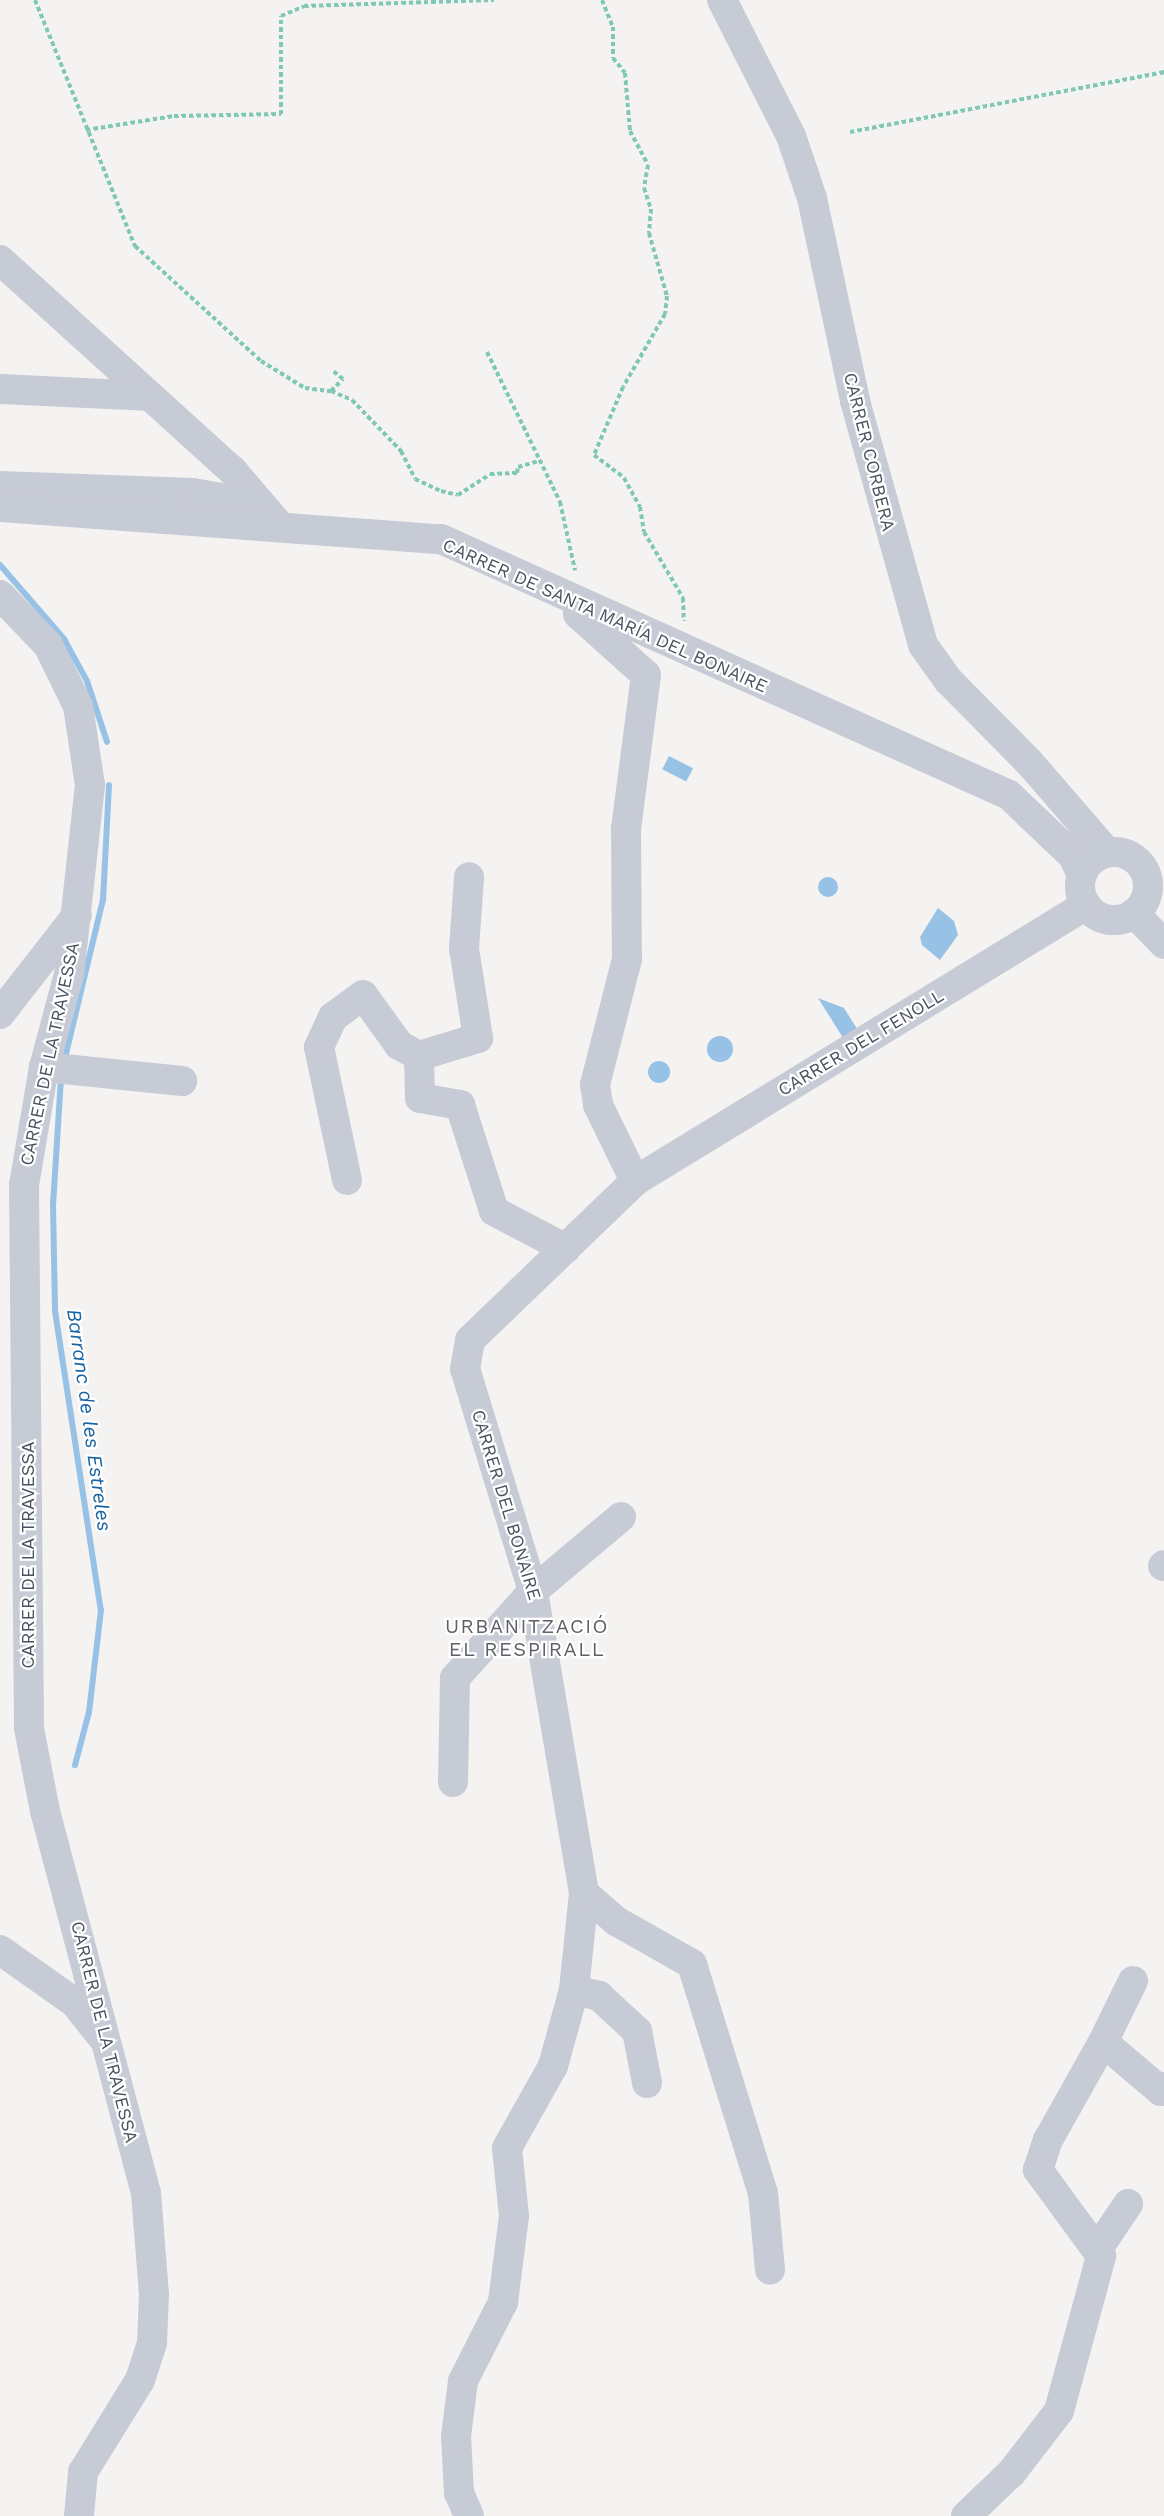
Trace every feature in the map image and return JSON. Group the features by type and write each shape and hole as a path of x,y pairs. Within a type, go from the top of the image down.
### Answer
{"street":[{"name":"CARRER CORBERA","path":"722,0 791,136 812,198 855,401 923,645 948,680 1029,762 1107,852"},
{"path":"0,260 146,396 206,446 269,515"},
{"path":"0,389 146,396"},
{"path":"0,486 189,506 206,446"},
{"name":"CARRER DE SANTA MARÍA DEL BONAIRE","path":"0,507 189,506 441,539 682,652 1009,795 1073,856 1082,875"},
{"path":"551,590 646,675 626,828 627,959 595,1086 598,1105 635,1181"},
{"name":"CARRER DE LA TRAVESSA","path":"0,595 48,645 78,706 86,737 90,784 78,914 69,974 44,1067 28,1145 21,1231 30,1475 29,1728 45,1811 146,2193 152,2333 140,2380 83,2472 79,2516"},
{"path":"1148,905 1113,920 1086,905 1082,875 1107,852 1137,861 1147,880 1148,905 1164,944"},
{"path":"347,1180 319,1047 333,1017 363,995 399,1045 419,1056 478,1038 464,949 469,877"},
{"name":"CARRER DEL FENOLL","path":"635,1181 1086,905"},
{"path":"0,1014 78,914"},
{"path":"419,1056 420,1098 460,1105 494,1212 566,1249"},
{"path":"44,1067 182,1081"},
{"name":"CARRER DEL BONAIRE","path":"469,2516 459,2493 456,2436 462,2380 503,2302 511,2267 514,2216 507,2148 553,2066 574,1990 584,1893 533,1591 465,1369 470,1340 635,1181"},
{"path":"453,1782 455,1678 533,1591 621,1517"},
{"path":"584,1893 616,1921 692,1964 763,2193 770,2270"},
{"path":"0,1950 75,2003 107,2044"},
{"path":"1099,2247 1038,2170 1048,2140 1103,2042 1133,1981"},
{"path":"574,1990 599,1996 637,2031 647,2083"},
{"path":"1103,2042 1161,2091 1164,2087"},
{"path":"966,2516 1012,2472 1067,2397 1099,2247 1128,2204"}],"path":[{"path":"35,0 135,246 261,361 305,388 332,391 352,400 401,451 415,479 441,491 458,495 490,474 517,472 518,467 539,461"},
{"path":"86,130 174,116 280,114 281,16 304,6 494,0"},
{"path":"602,0 613,27 613,58 625,73 630,131 648,165 644,188 651,208 649,233 668,296 664,314 623,387 594,455 624,478 640,507 644,532 683,598 682,652"},
{"path":"850,132 1164,72"},
{"path":"487,352 560,502 568,554 594,611"},
{"path":"332,370 344,379 332,391"}],"water":[{"path":"669,756 693,768 686,782 662,769"},
{"path":"824,877 832,877 838,883 838,891 832,897 824,897 818,891 818,883"},
{"path":"938,908 954,921 958,935 940,960 922,945 920,937"},
{"path":"818,998 844,1008 859,1032 845,1041"},
{"path":"720,1036 729,1040 733,1049 729,1058 720,1062 711,1058 707,1049 711,1040"},
{"path":"655,1061 663,1061 670,1068 670,1076 663,1083 655,1083 648,1076 648,1068"}],"waterway":[{"name":"Barranc de les Estreles","path":"0,565 64,639 87,681 107,742"},
{"name":"Barranc de les Estreles","path":"64,1062 103,900 109,785"},
{"name":"Barranc de les Estreles","path":"61,1078 53,1205 55,1311 101,1610 89,1712 75,1765"}],"district":[{"name":"URBANITZACIÓ EL RESPIRALL","path":"527,1638"}]}
